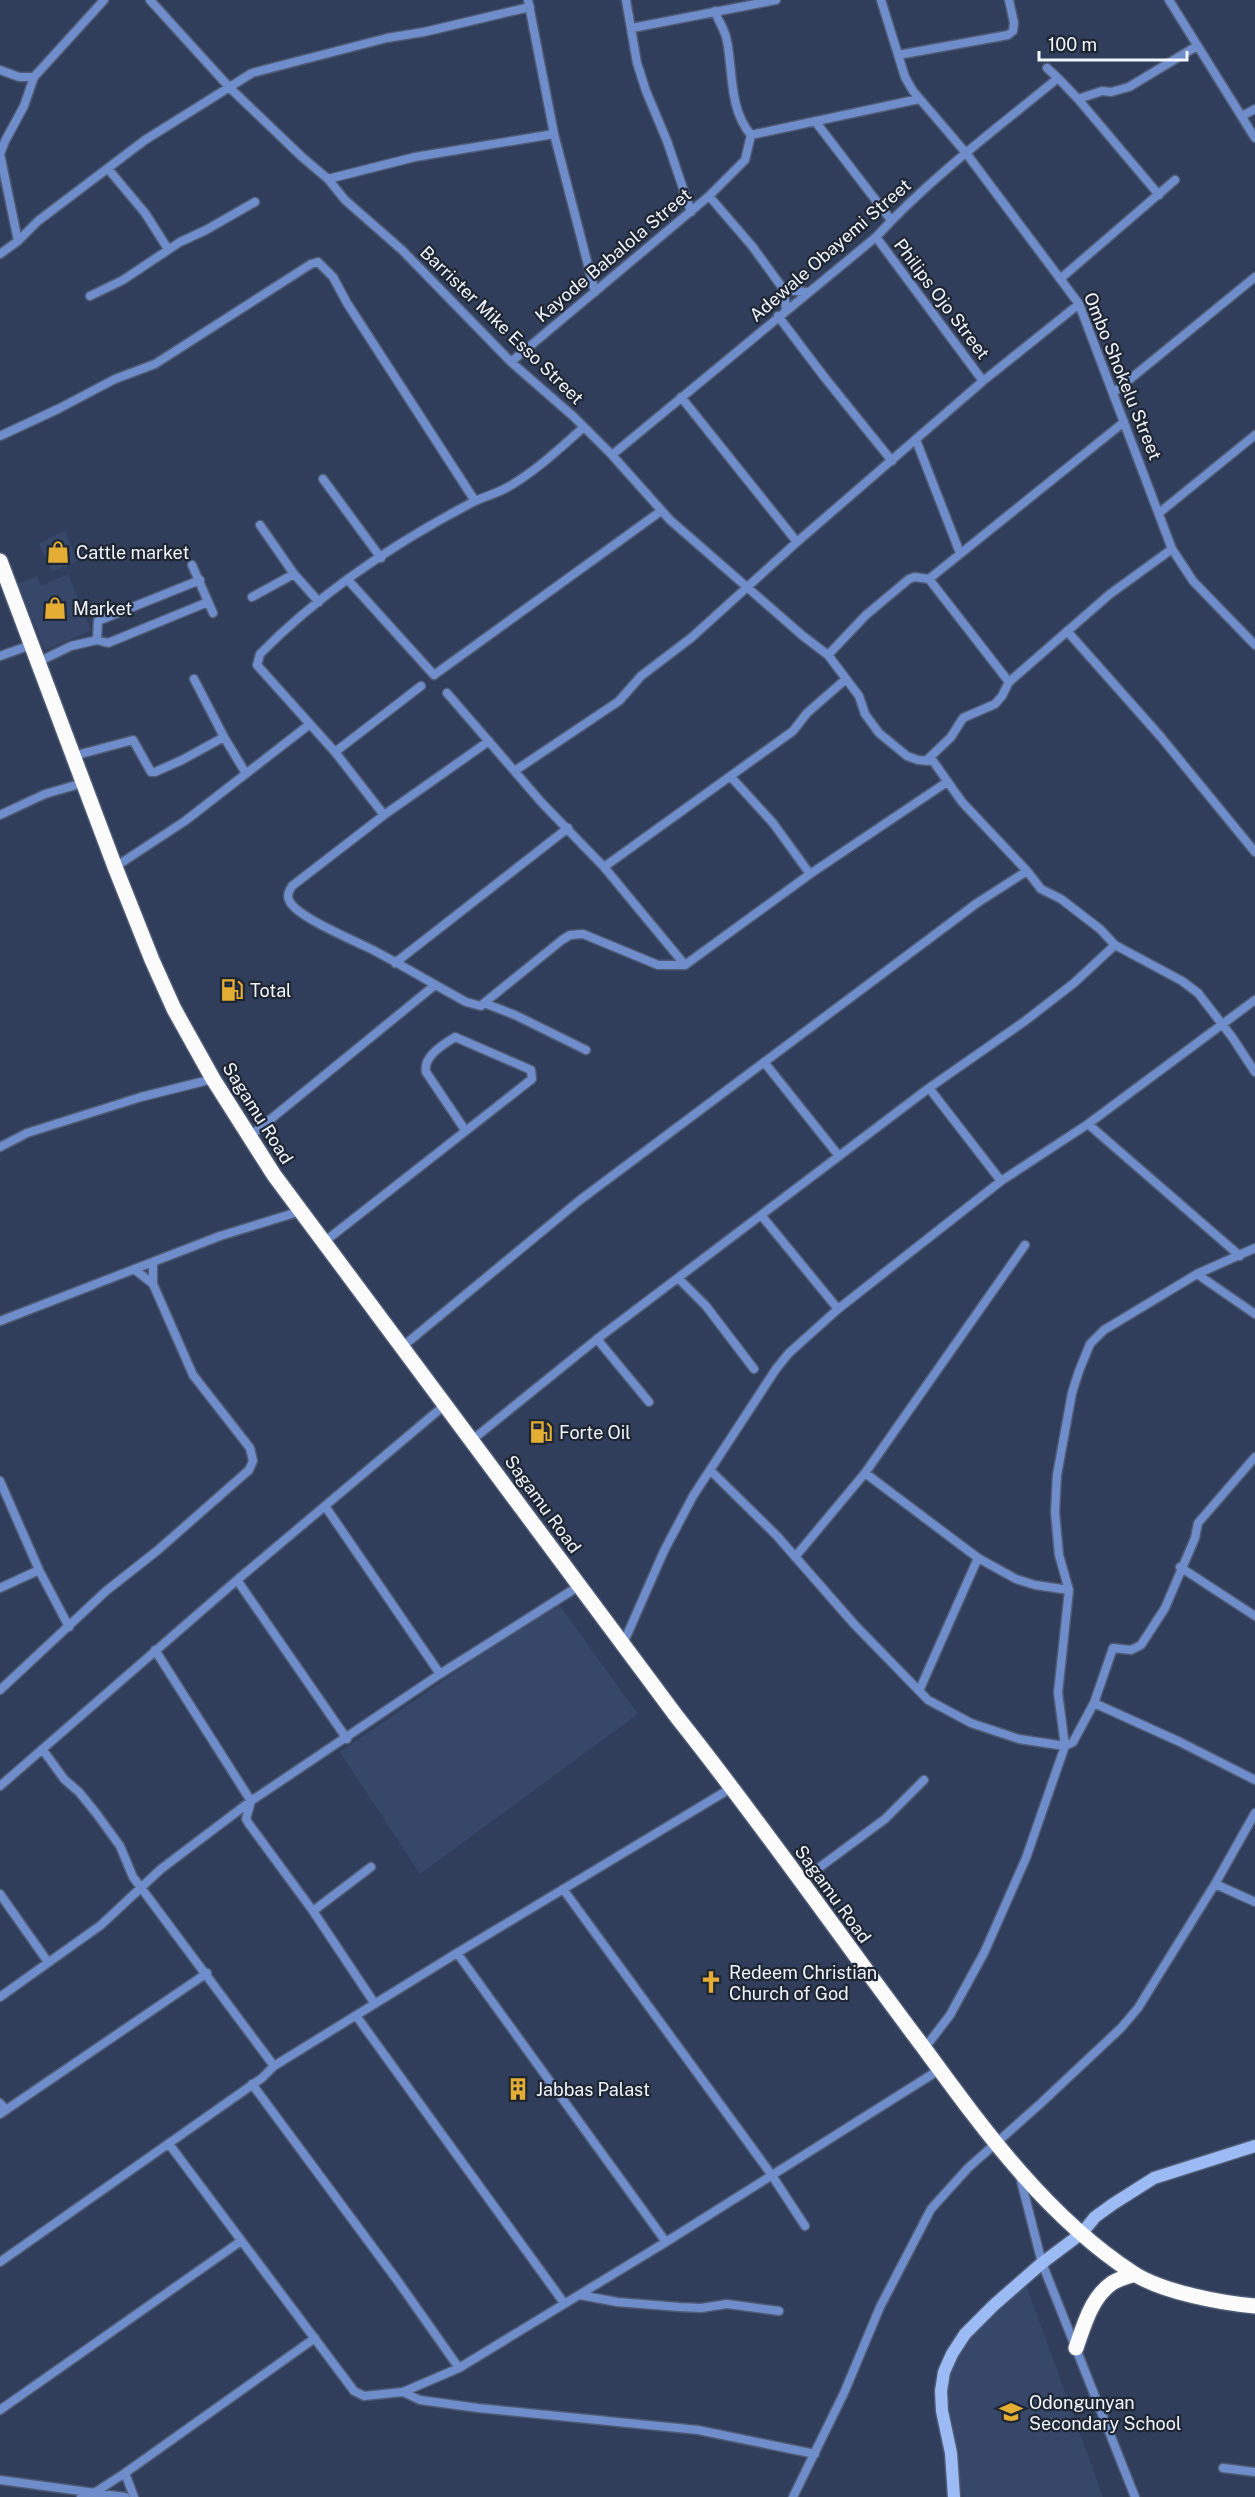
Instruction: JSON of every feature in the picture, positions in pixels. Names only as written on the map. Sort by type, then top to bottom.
[{"type":"highway","name":"Sagamu Road","points":[[0,561],[115,867],[174,1009],[213,1079],[301,1211],[622,1644],[733,1787],[939,2070],[1017,2167],[1059,2213],[1134,2274],[1169,2288],[1229,2303],[1255,2306]]},
{"type":"highway","points":[[1076,2348],[1089,2311],[1098,2298],[1112,2283],[1134,2274]]},
{"type":"street","points":[[18,241],[0,154],[24,106],[34,77],[104,0]]},
{"type":"street","name":"Barrister Mike Esso Street","points":[[150,0],[230,88],[328,178],[345,200],[402,250],[511,362],[612,455],[661,511],[714,560],[749,586],[802,636],[828,655],[859,696],[865,714],[879,733],[908,756],[926,762],[933,761],[947,782]]},
{"type":"street","points":[[626,0],[638,63],[646,91],[667,141],[690,212]]},
{"type":"street","points":[[632,28],[776,0]]},
{"type":"street","name":"Ombo Shokelu Street","points":[[881,0],[905,77],[919,99],[966,153],[1079,304],[1172,549],[1193,581],[1252,634],[1255,645]]},
{"type":"street","points":[[898,55],[1008,35],[1013,31],[1014,23],[1009,0]]},
{"type":"street","points":[[1169,0],[1255,138]]},
{"type":"street","points":[[0,254],[39,221],[109,170],[145,140],[252,73],[529,4],[554,134],[595,292]]},
{"type":"street","points":[[715,11],[725,32],[732,84],[740,117],[751,135],[919,99]]},
{"type":"street","points":[[1078,99],[1102,90],[1111,92],[1129,87],[1197,46]]},
{"type":"street","points":[[1047,68],[1078,99],[1159,195]]},
{"type":"street","points":[[0,70],[19,77],[34,77]]},
{"type":"street","name":"Adewale Obayemi Street","points":[[612,455],[876,237],[891,220],[966,153],[1058,78]]},
{"type":"street","points":[[1242,116],[1255,109]]},
{"type":"street","points":[[815,121],[891,220]]},
{"type":"street","points":[[328,178],[416,157],[554,134]]},
{"type":"street","name":"Kayode Babalola Street","points":[[511,362],[709,196],[745,160],[751,135]]},
{"type":"street","points":[[109,170],[144,213],[168,249]]},
{"type":"street","points":[[1060,279],[1175,180]]},
{"type":"street","name":"Kayode Babalola Street","points":[[709,196],[752,246],[784,290]]},
{"type":"street","points":[[90,296],[123,280],[168,249],[255,202]]},
{"type":"street","name":"Philips Ojo Street","points":[[876,237],[983,381]]},
{"type":"street","points":[[0,436],[115,379],[155,364],[311,264],[318,262],[333,277],[475,501]]},
{"type":"street","points":[[1113,393],[1255,277]]},
{"type":"street","points":[[786,309],[784,290],[807,292]]},
{"type":"street","points":[[516,770],[619,701],[641,676],[691,638],[797,542],[983,381],[1079,304]]},
{"type":"street","points":[[778,316],[892,461]]},
{"type":"street","points":[[681,397],[797,542]]},
{"type":"street","points":[[929,579],[1124,422]]},
{"type":"street","points":[[384,815],[335,752],[257,665],[258,658],[319,602],[348,580],[475,501],[508,487],[538,466],[584,428]]},
{"type":"street","points":[[916,440],[960,553]]},
{"type":"street","points":[[1159,513],[1253,440]]},
{"type":"street","points":[[322,478],[381,558]]},
{"type":"street","points":[[348,580],[434,675],[661,511]]},
{"type":"street","points":[[260,525],[294,574],[319,602]]},
{"type":"street","points":[[926,762],[951,737],[963,718],[995,704],[1009,682],[1067,631],[1110,594],[1172,549]]},
{"type":"street","points":[[192,565],[213,613]]},
{"type":"street","points":[[252,597],[294,574]]},
{"type":"street","points":[[828,655],[866,615],[909,579],[915,577],[929,579],[1009,682]]},
{"type":"street","points":[[97,640],[98,621],[200,580]]},
{"type":"street","points":[[38,662],[71,646],[97,640],[108,643],[208,602]]},
{"type":"street","points":[[1067,631],[1160,736],[1255,852]]},
{"type":"street","points":[[0,656],[31,645]]},
{"type":"street","points":[[194,679],[224,737],[246,772]]},
{"type":"street","points":[[604,867],[793,731],[807,713],[846,679]]},
{"type":"street","points":[[335,752],[421,686]]},
{"type":"street","points":[[447,693],[516,770],[542,803],[604,867],[685,965]]},
{"type":"street","points":[[115,867],[185,820],[310,724]]},
{"type":"street","points":[[73,756],[133,740],[151,772],[155,772],[224,737]]},
{"type":"street","points":[[489,741],[384,815],[292,885],[288,892],[290,903],[322,924],[435,985],[480,1006],[562,940],[576,933],[658,965],[685,965],[810,874],[947,782],[962,802],[1041,889],[1061,899],[1100,929],[1115,945],[1182,981],[1198,993],[1255,1072]]},
{"type":"street","points":[[731,777],[773,823],[810,874]]},
{"type":"street","points":[[0,815],[45,794],[83,783]]},
{"type":"street","points":[[395,963],[568,828]]},
{"type":"street","points":[[402,1347],[580,1200],[977,903],[1027,871]]},
{"type":"street","points":[[472,1440],[597,1339],[929,1088],[1025,1021],[1074,983],[1115,945]]},
{"type":"street","points":[[250,1136],[435,985]]},
{"type":"street","points":[[622,1644],[664,1551],[693,1496],[776,1368],[789,1353],[838,1309],[1001,1181],[1088,1124],[1255,1000]]},
{"type":"street","points":[[484,1003],[515,1015],[586,1050]]},
{"type":"street","points":[[324,1242],[532,1079],[531,1070],[455,1037],[428,1058],[425,1065],[426,1072],[465,1130]]},
{"type":"street","points":[[765,1062],[839,1156]]},
{"type":"street","points":[[0,1147],[27,1133],[141,1097],[213,1079]]},
{"type":"street","points":[[929,1088],[1001,1181]]},
{"type":"street","points":[[1088,1124],[1240,1256]]},
{"type":"street","points":[[0,1321],[220,1236],[301,1211]]},
{"type":"street","points":[[761,1215],[838,1309]]},
{"type":"street","points":[[795,1557],[865,1473],[1025,1245]]},
{"type":"street","points":[[924,2049],[950,2016],[984,1953],[1026,1857],[1065,1746],[1058,1693],[1069,1590],[1059,1555],[1055,1512],[1058,1475],[1072,1393],[1090,1344],[1104,1330],[1197,1274],[1255,1248]]},
{"type":"street","points":[[0,1690],[106,1591],[158,1550],[249,1470],[253,1461],[250,1448],[239,1432],[193,1375],[153,1284],[153,1262]]},
{"type":"street","points":[[134,1269],[153,1284]]},
{"type":"street","points":[[1197,1274],[1255,1314]]},
{"type":"street","points":[[678,1278],[706,1306],[754,1369]]},
{"type":"street","points":[[597,1339],[649,1402]]},
{"type":"street","points":[[0,1786],[155,1650],[446,1404]]},
{"type":"street","points":[[710,1470],[777,1536],[854,1624],[928,1700],[971,1723],[1018,1739],[1065,1746],[1073,1743],[1094,1703],[1113,1648],[1131,1650],[1141,1645],[1165,1608],[1180,1567],[1195,1538],[1198,1523],[1255,1457]]},
{"type":"street","points":[[865,1473],[978,1558],[1016,1579],[1035,1585],[1069,1590]]},
{"type":"street","points":[[0,1481],[39,1570],[69,1627]]},
{"type":"street","points":[[325,1506],[440,1674]]},
{"type":"street","points":[[919,1691],[978,1558]]},
{"type":"street","points":[[1180,1567],[1255,1616]]},
{"type":"street","points":[[0,1588],[39,1570]]},
{"type":"street","points":[[237,1580],[347,1738]]},
{"type":"street","points":[[0,1997],[101,1926],[186,1848],[251,1801],[440,1674],[579,1586]]},
{"type":"street","points":[[155,1650],[251,1801],[246,1818],[313,1911],[375,2004]]},
{"type":"street","points":[[1094,1703],[1180,1742],[1255,1780]]},
{"type":"street","points":[[43,1750],[64,1779],[79,1792],[96,1813],[120,1846],[134,1877],[274,2066]]},
{"type":"street","points":[[801,1881],[885,1819],[924,1780]]},
{"type":"street","points":[[0,2262],[169,2144],[274,2066],[357,2017],[563,1888],[733,1787]]},
{"type":"street","points":[[793,2497],[815,2454],[880,2307],[931,2209],[968,2168],[997,2144],[1121,2028],[1138,2008],[1215,1884],[1255,1813]]},
{"type":"street","points":[[313,1911],[371,1867]]},
{"type":"street","points":[[1215,1884],[1255,1902]]},
{"type":"street","points":[[563,1888],[771,2174],[805,2226]]},
{"type":"street","points":[[0,1894],[48,1962]]},
{"type":"street","points":[[457,1953],[666,2242]]},
{"type":"street","points":[[0,2103],[3,2113],[207,1973]]},
{"type":"street","points":[[357,2017],[564,2303]]},
{"type":"street","points":[[169,2144],[359,2394],[403,2392],[459,2368],[666,2242],[939,2070]]},
{"type":"street","points":[[252,2084],[459,2368]]},
{"type":"street","points":[[954,2497],[951,2453],[941,2391],[944,2372],[965,2334],[1042,2263],[1082,2233],[1095,2217],[1154,2178],[1255,2146]]},
{"type":"street","points":[[1017,2167],[1042,2263],[1135,2497]]},
{"type":"street","points":[[0,2410],[241,2241]]},
{"type":"street","points":[[580,2295],[617,2302],[679,2307],[702,2308],[727,2304],[779,2311]]},
{"type":"street","points":[[81,2497],[94,2493],[125,2473],[315,2338]]},
{"type":"street","points":[[403,2392],[420,2400],[477,2408],[698,2430],[815,2454]]},
{"type":"street","points":[[1223,2468],[1255,2472]]},
{"type":"street","points":[[125,2473],[134,2497]]},
{"type":"street","points":[[0,2480],[125,2497]]},
{"type":"shaded area","name":"Cattle market","points":[[65,530],[77,561],[52,572],[39,544]]},
{"type":"shaded area","name":"Market","points":[[68,574],[91,630],[45,650],[18,584],[37,576],[41,586]]},
{"type":"shaded area","points":[[557,1602],[638,1714],[420,1874],[340,1752]]},
{"type":"shaded area","name":"Odongunyan Secondary School","points":[[1024,2279],[1103,2497],[964,2497],[962,2493],[946,2384],[965,2334]]},
{"type":"place","name":"Cattle market","points":[[58,552]]},
{"type":"place","name":"Market","points":[[55,608]]},
{"type":"place","name":"Total","points":[[232,990]]},
{"type":"place","name":"Forte Oil","points":[[541,1432]]},
{"type":"place","name":"Redeem Christian Church of God","points":[[711,1982]]},
{"type":"place","name":"Jabbas Palast","points":[[518,2089]]},
{"type":"place","name":"Odongunyan Secondary School","points":[[1011,2412]]}]
